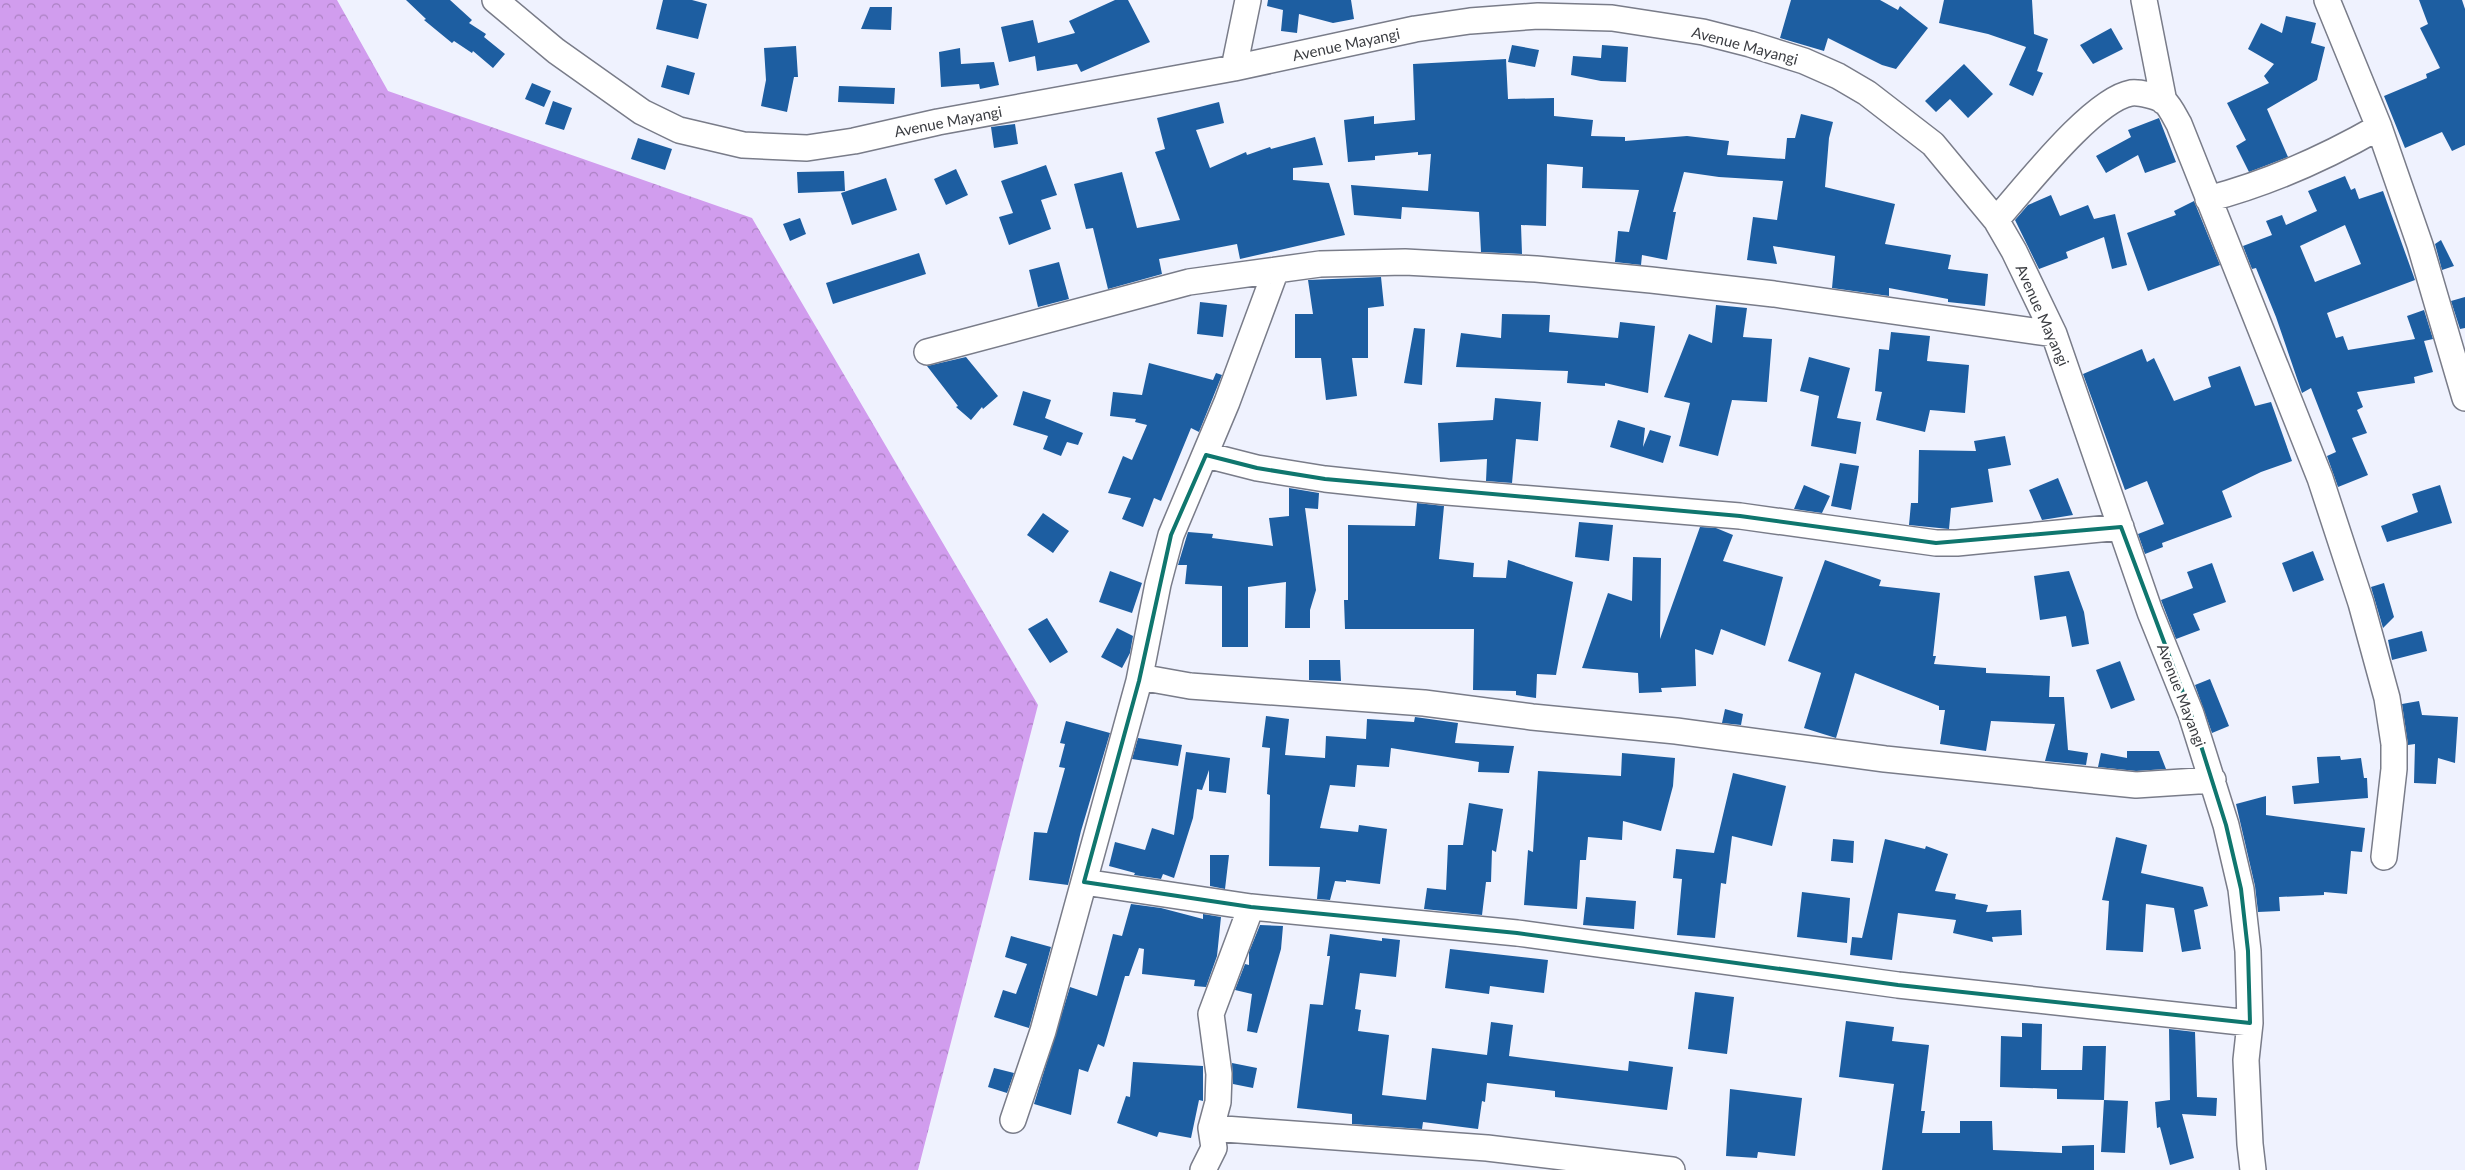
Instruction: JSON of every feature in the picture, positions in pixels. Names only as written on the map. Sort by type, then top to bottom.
[{"type":"street","name":"Avenue Mayangi","points":[[494,0],[556,51],[642,112],[679,130],[743,145],[807,148],[854,141],[938,122],[1234,68],[1415,29],[1470,21],[1538,16],[1612,18],[1703,32],[1750,44],[1804,62],[1838,76],[1867,93],[1933,144],[1996,220],[2038,297],[2054,334],[2150,612],[2191,714],[2213,780],[2241,888],[2248,950],[2250,1022],[2246,1060],[2253,1170]]},
{"type":"street","points":[[1234,68],[1248,0]]},
{"type":"street","points":[[2144,0],[2164,102],[2179,124],[2320,478],[2361,603],[2387,698],[2392,727],[2394,769],[2384,857]]},
{"type":"street","points":[[2327,0],[2379,127],[2420,245],[2465,398]]},
{"type":"street","points":[[1996,220],[2080,126],[2108,102],[2132,93],[2149,96],[2164,102]]},
{"type":"street","points":[[2208,199],[2252,186],[2307,165],[2379,127]]},
{"type":"street","points":[[927,352],[1189,282],[1320,264],[1405,262],[1536,269],[1774,294],[2054,334]]},
{"type":"street","points":[[1013,1120],[1043,1031],[1139,680],[1158,584],[1171,535],[1206,455],[1250,343],[1276,270]]},
{"type":"street","points":[[1206,455],[1257,468],[1325,479],[1447,492],[1740,516],[1936,543],[1957,543],[2121,527]]},
{"type":"street","points":[[1139,680],[1151,679],[1190,686],[1424,703],[1532,717],[1676,731],[1885,759],[2136,785],[2213,780]]},
{"type":"street","points":[[1084,882],[1251,907],[1517,933],[1898,985],[2250,1022]]},
{"type":"street","points":[[1204,1170],[1214,1148],[1210,1128],[1218,1102],[1219,1074],[1211,1014],[1251,907]]},
{"type":"street","points":[[1210,1128],[1487,1148],[1672,1170]]},
{"type":"highlighted area","points":[[1206,455],[1257,468],[1325,479],[1740,516],[1936,543],[2121,527],[2191,714],[2226,825],[2241,889],[2248,951],[2250,1023],[1898,985],[1517,933],[1251,907],[1084,882],[1139,681],[1171,535]]},
{"type":"green space","points":[[0,0],[337,0],[388,91],[752,218],[1038,705],[918,1170],[0,1170]]},
{"type":"building","points":[[406,0],[450,0],[472,20],[469,23],[486,34],[484,37],[505,54],[493,68],[473,51],[472,53],[454,41],[452,43],[424,20],[426,19]]},
{"type":"building","points":[[663,0],[692,0],[707,4],[698,39],[656,29]]},
{"type":"building","points":[[1115,0],[1128,0],[1150,42],[1081,72],[1077,64],[1037,71],[1035,56],[1009,62],[1001,27],[1033,20],[1038,43],[1075,33],[1069,21]]},
{"type":"building","points":[[1268,0],[1351,0],[1354,19],[1333,23],[1299,14],[1297,33],[1281,31],[1283,10],[1267,6]]},
{"type":"building","points":[[1791,0],[1880,0],[1898,10],[1900,6],[1928,28],[1896,69],[1882,65],[1828,38],[1824,51],[1780,38]]},
{"type":"building","points":[[1944,0],[2032,0],[2034,34],[2048,39],[2037,71],[2043,73],[2033,96],[2009,85],[2026,47],[1988,34],[1939,23]]},
{"type":"building","points":[[2419,0],[2462,0],[2465,9],[2465,145],[2452,151],[2442,132],[2405,148],[2384,96],[2427,78],[2426,74],[2440,68],[2420,28],[2428,24]]},
{"type":"building","points":[[870,7],[892,7],[891,30],[861,29]]},
{"type":"building","points":[[2286,16],[2316,23],[2311,43],[2325,47],[2317,80],[2267,109],[2288,157],[2249,172],[2236,146],[2246,140],[2227,103],[2269,83],[2264,76],[2274,64],[2248,49],[2261,23],[2282,33]]},
{"type":"building","points":[[2111,28],[2123,49],[2093,64],[2080,45]]},
{"type":"building","points":[[1512,45],[1539,50],[1535,67],[1508,62]]},
{"type":"building","points":[[1602,45],[1628,47],[1626,82],[1601,81],[1571,75],[1573,56],[1601,58]]},
{"type":"building","points":[[796,46],[798,77],[794,77],[787,112],[761,106],[766,80],[764,48]]},
{"type":"building","points":[[960,48],[961,64],[994,62],[999,85],[980,89],[979,84],[941,87],[939,52]]},
{"type":"building","points":[[1506,59],[1508,99],[1554,98],[1554,116],[1593,120],[1591,136],[1625,137],[1625,141],[1687,136],[1729,141],[1727,155],[1785,159],[1787,138],[1795,138],[1801,114],[1833,122],[1829,138],[1825,187],[1895,204],[1885,244],[1951,255],[1948,269],[1988,274],[1985,306],[1948,302],[1948,299],[1889,288],[1889,296],[1832,288],[1835,256],[1773,246],[1777,264],[1747,260],[1753,217],[1777,220],[1783,181],[1719,177],[1684,172],[1673,212],[1676,212],[1667,260],[1642,255],[1641,265],[1615,262],[1618,231],[1629,232],[1639,190],[1582,188],[1583,167],[1547,164],[1546,226],[1521,225],[1522,254],[1481,252],[1479,212],[1402,207],[1401,219],[1354,215],[1351,185],[1428,191],[1431,154],[1418,155],[1418,152],[1375,156],[1375,160],[1348,162],[1344,120],[1374,116],[1374,124],[1415,120],[1413,64]]},
{"type":"building","points":[[1964,64],[1993,94],[1968,118],[1950,99],[1936,112],[1925,101]]},
{"type":"building","points":[[667,65],[695,73],[689,95],[661,87]]},
{"type":"building","points":[[532,83],[551,91],[544,107],[525,99]]},
{"type":"building","points":[[839,86],[895,88],[894,104],[838,102]]},
{"type":"building","points":[[553,101],[572,108],[564,130],[545,124]]},
{"type":"building","points":[[1219,102],[1224,123],[1196,130],[1210,168],[1246,152],[1247,155],[1270,147],[1271,149],[1315,137],[1323,165],[1293,168],[1293,180],[1329,183],[1345,235],[1240,259],[1237,244],[1159,259],[1162,274],[1108,289],[1093,228],[1086,229],[1074,184],[1122,172],[1137,228],[1180,220],[1155,152],[1165,149],[1157,118]]},
{"type":"building","points":[[2159,118],[2176,162],[2145,173],[2138,155],[2106,173],[2096,156],[2131,137],[2128,130]]},
{"type":"building","points":[[1015,124],[1018,144],[994,148],[991,127]]},
{"type":"building","points":[[638,138],[672,149],[665,170],[631,159]]},
{"type":"building","points":[[1046,165],[1057,195],[1041,200],[1051,229],[1009,245],[999,217],[1013,213],[1001,181]]},
{"type":"building","points":[[956,169],[968,195],[946,205],[934,179]]},
{"type":"building","points":[[844,171],[845,191],[798,193],[797,172]]},
{"type":"building","points":[[2345,176],[2351,190],[2355,188],[2359,199],[2383,191],[2415,280],[2327,313],[2336,338],[2343,336],[2348,350],[2415,339],[2407,316],[2424,310],[2433,339],[2424,341],[2433,372],[2414,377],[2415,383],[2357,392],[2363,407],[2357,410],[2367,433],[2352,438],[2368,475],[2338,487],[2327,456],[2336,452],[2311,388],[2302,393],[2276,317],[2256,268],[2252,269],[2243,246],[2272,235],[2266,221],[2282,215],[2286,225],[2317,211],[2308,191]],"holes":[[[2345,225],[2361,264],[2315,282],[2300,246]]]},
{"type":"building","points":[[886,178],[897,210],[852,225],[841,193]]},
{"type":"building","points":[[2051,195],[2060,216],[2088,205],[2094,219],[2115,214],[2127,265],[2112,269],[2104,237],[2066,252],[2068,258],[2039,269],[2015,220],[2028,205]]},
{"type":"building","points":[[2194,201],[2220,265],[2148,291],[2127,233],[2176,215],[2174,211]]},
{"type":"building","points":[[800,218],[806,234],[790,241],[783,224]]},
{"type":"building","points":[[2441,240],[2454,266],[2442,270],[2435,244]]},
{"type":"building","points":[[919,253],[926,274],[833,304],[826,283]]},
{"type":"building","points":[[1059,262],[1069,299],[1038,307],[1029,270]]},
{"type":"building","points":[[1381,277],[1384,306],[1368,308],[1368,358],[1352,358],[1357,396],[1326,400],[1321,358],[1295,358],[1295,314],[1313,314],[1308,280]]},
{"type":"building","points":[[2465,297],[2465,328],[2460,329],[2451,301]]},
{"type":"building","points":[[1200,302],[1227,305],[1223,337],[1197,334]]},
{"type":"building","points":[[1716,305],[1747,308],[1743,337],[1772,339],[1767,402],[1732,400],[1718,456],[1679,446],[1690,403],[1664,397],[1689,334],[1712,343]]},
{"type":"building","points":[[1502,314],[1550,315],[1549,332],[1618,338],[1620,322],[1655,326],[1648,393],[1605,383],[1605,386],[1567,383],[1568,371],[1456,367],[1461,333],[1501,338]]},
{"type":"building","points":[[1414,328],[1425,329],[1422,385],[1404,383]]},
{"type":"building","points":[[1891,332],[1930,336],[1927,361],[1969,365],[1965,413],[1930,410],[1925,432],[1876,420],[1882,392],[1875,391],[1879,349],[1889,350]]},
{"type":"building","points":[[2142,349],[2147,362],[2154,358],[2174,401],[2211,387],[2208,377],[2240,366],[2255,406],[2271,402],[2292,461],[2261,472],[2222,491],[2232,517],[2162,543],[2163,547],[2145,554],[2138,534],[2164,524],[2147,481],[2125,490],[2083,374]]},
{"type":"building","points":[[966,357],[998,396],[983,409],[982,407],[971,420],[956,407],[958,406],[927,366]]},
{"type":"building","points":[[1809,357],[1850,368],[1837,418],[1861,422],[1856,454],[1811,446],[1819,396],[1800,391]]},
{"type":"building","points":[[1149,363],[1213,380],[1216,373],[1222,375],[1199,432],[1191,428],[1161,501],[1154,498],[1143,527],[1122,519],[1131,498],[1108,493],[1123,456],[1132,460],[1147,425],[1135,422],[1136,419],[1110,416],[1113,392],[1142,395]]},
{"type":"building","points":[[1023,391],[1051,400],[1045,418],[1083,433],[1078,445],[1067,442],[1061,456],[1043,449],[1048,436],[1013,425]]},
{"type":"building","points":[[1495,398],[1541,402],[1538,441],[1516,439],[1512,483],[1486,481],[1487,459],[1440,462],[1438,423],[1493,420]]},
{"type":"building","points":[[1618,420],[1645,428],[1643,447],[1650,430],[1671,436],[1663,463],[1610,447]]},
{"type":"building","points":[[2005,436],[2011,465],[1988,469],[1993,502],[1951,508],[1949,529],[1909,525],[1911,503],[1918,503],[1919,450],[1976,451],[1974,441]]},
{"type":"building","points":[[1840,463],[1859,466],[1851,510],[1831,506]]},
{"type":"building","points":[[2058,478],[2073,515],[2042,520],[2029,490]]},
{"type":"building","points":[[1804,485],[1830,496],[1822,513],[1794,509]]},
{"type":"building","points":[[2440,485],[2452,523],[2387,542],[2381,526],[2418,512],[2412,494]]},
{"type":"building","points":[[1289,488],[1319,493],[1318,509],[1305,508],[1316,590],[1310,610],[1310,628],[1285,628],[1286,582],[1248,587],[1248,647],[1222,647],[1222,586],[1185,584],[1187,565],[1178,565],[1188,532],[1213,534],[1212,538],[1273,546],[1269,518],[1289,516]]},
{"type":"building","points":[[1417,503],[1444,506],[1439,559],[1474,563],[1473,577],[1506,578],[1508,560],[1573,582],[1556,675],[1537,674],[1536,698],[1516,695],[1516,691],[1473,690],[1474,629],[1345,629],[1344,600],[1348,600],[1348,525],[1415,526]]},
{"type":"building","points":[[1043,513],[1069,531],[1053,553],[1027,535]]},
{"type":"building","points":[[1579,522],[1613,525],[1609,561],[1575,557]]},
{"type":"building","points":[[1700,527],[1716,528],[1733,535],[1723,561],[1783,577],[1765,646],[1721,629],[1713,655],[1695,649],[1696,686],[1661,688],[1662,692],[1639,693],[1638,673],[1582,668],[1608,593],[1632,601],[1633,557],[1661,558],[1660,639]]},
{"type":"building","points":[[2313,551],[2324,580],[2293,592],[2282,563]]},
{"type":"building","points":[[1825,560],[1881,580],[1879,586],[1940,593],[1933,656],[1936,656],[1934,664],[1986,668],[1986,673],[2050,676],[2049,697],[2064,697],[2068,750],[2088,753],[2086,765],[2045,761],[2055,724],[1991,721],[1986,751],[1940,744],[1945,710],[1939,710],[1939,706],[1855,673],[1836,738],[1804,728],[1821,673],[1788,661]]},
{"type":"building","points":[[2212,563],[2226,602],[2193,614],[2200,630],[2176,639],[2161,600],[2193,588],[2187,572]]},
{"type":"building","points":[[1110,571],[1142,583],[1132,613],[1099,602]]},
{"type":"building","points":[[2069,571],[2084,612],[2089,644],[2072,647],[2066,616],[2040,620],[2034,576]]},
{"type":"building","points":[[2384,583],[2394,617],[2383,628],[2371,587]]},
{"type":"building","points":[[1047,618],[1068,652],[1050,663],[1028,629]]},
{"type":"building","points":[[1117,628],[1133,636],[1130,653],[1122,668],[1101,657]]},
{"type":"building","points":[[2422,631],[2427,651],[2392,660],[2388,640]]},
{"type":"building","points":[[1309,660],[1340,660],[1341,681],[1309,680]]},
{"type":"building","points":[[2120,661],[2135,700],[2111,709],[2096,670]]},
{"type":"building","points":[[2210,679],[2229,726],[2212,733],[2195,685]]},
{"type":"building","points":[[2419,701],[2422,715],[2458,717],[2455,763],[2438,758],[2436,784],[2414,783],[2415,744],[2408,745],[2402,704]]},
{"type":"building","points":[[1725,709],[1743,714],[1741,725],[1722,723]]},
{"type":"building","points":[[1266,716],[1289,719],[1285,755],[1325,758],[1326,736],[1366,739],[1367,719],[1414,722],[1415,717],[1458,723],[1455,743],[1514,746],[1509,773],[1478,772],[1479,762],[1391,748],[1389,767],[1357,765],[1355,787],[1330,785],[1320,828],[1358,832],[1359,825],[1387,829],[1380,884],[1346,880],[1346,882],[1335,881],[1330,900],[1317,899],[1320,867],[1269,866],[1270,795],[1267,794],[1270,748],[1262,747]]},
{"type":"building","points":[[1066,721],[1110,733],[1081,831],[1068,885],[1029,880],[1034,832],[1047,833],[1065,768],[1059,767],[1065,744],[1060,743]]},
{"type":"building","points":[[1138,738],[1182,745],[1178,766],[1132,759]]},
{"type":"building","points":[[2127,751],[2159,751],[2166,769],[2136,771],[2098,767],[2101,753],[2127,758]]},
{"type":"building","points":[[1186,752],[1230,758],[1226,793],[1209,791],[1209,770],[1202,790],[1197,789],[1193,818],[1174,878],[1163,874],[1161,879],[1134,875],[1135,873],[1109,866],[1115,842],[1145,850],[1152,828],[1174,835]]},
{"type":"building","points":[[1622,753],[1675,758],[1673,786],[1661,831],[1623,821],[1622,840],[1588,837],[1586,860],[1580,860],[1577,909],[1524,905],[1528,850],[1533,852],[1538,771],[1621,776]]},
{"type":"building","points":[[2340,756],[2341,760],[2361,758],[2364,778],[2367,778],[2368,798],[2294,804],[2292,786],[2319,783],[2317,757]]},
{"type":"building","points":[[1733,773],[1786,786],[1772,846],[1732,836],[1726,884],[1721,883],[1715,938],[1677,935],[1682,879],[1673,878],[1676,849],[1714,853]]},
{"type":"building","points":[[2266,796],[2266,815],[2365,828],[2362,852],[2351,851],[2347,894],[2324,892],[2324,895],[2279,897],[2280,911],[2258,912],[2255,886],[2236,804]]},
{"type":"building","points":[[1469,803],[1503,809],[1496,852],[1492,850],[1491,882],[1486,882],[1482,915],[1424,909],[1427,888],[1446,890],[1448,845],[1463,845]]},
{"type":"building","points":[[2116,837],[2147,845],[2141,873],[2203,887],[2208,906],[2194,910],[2201,949],[2182,952],[2174,908],[2146,904],[2143,952],[2106,950],[2109,901],[2102,900]]},
{"type":"building","points":[[1833,839],[1854,841],[1853,863],[1831,861]]},
{"type":"building","points":[[1885,839],[1925,849],[1926,846],[1948,854],[1935,891],[1956,894],[1955,899],[1988,905],[1986,912],[2021,910],[2022,935],[1992,937],[1993,942],[1953,933],[1956,920],[1898,913],[1892,960],[1850,955],[1852,937],[1862,938]]},
{"type":"building","points":[[1210,855],[1229,855],[1225,889],[1210,886]]},
{"type":"building","points":[[1802,892],[1850,898],[1847,943],[1797,937]]},
{"type":"building","points":[[1586,897],[1636,901],[1634,929],[1583,925]]},
{"type":"building","points":[[1131,904],[1161,908],[1203,919],[1203,914],[1221,917],[1217,956],[1206,987],[1194,986],[1195,980],[1142,974],[1144,949],[1139,948],[1129,976],[1125,976],[1104,1047],[1098,1044],[1088,1072],[1079,1069],[1071,1115],[1034,1104],[1070,987],[1097,996],[1113,934],[1122,936]]},
{"type":"building","points":[[1260,925],[1283,926],[1281,949],[1257,1033],[1247,1031],[1252,994],[1235,990],[1245,964],[1249,965],[1249,952]]},
{"type":"building","points":[[1330,934],[1382,941],[1382,938],[1400,940],[1396,977],[1360,973],[1355,1009],[1361,1010],[1358,1031],[1389,1035],[1382,1095],[1426,1100],[1432,1048],[1487,1055],[1491,1022],[1513,1025],[1509,1056],[1628,1071],[1629,1061],[1673,1067],[1667,1110],[1555,1097],[1555,1091],[1487,1083],[1485,1102],[1482,1101],[1478,1129],[1423,1122],[1422,1129],[1352,1124],[1352,1114],[1297,1108],[1310,1004],[1323,1005],[1330,956],[1327,956]]},
{"type":"building","points":[[1011,936],[1051,947],[1029,1028],[994,1017],[1003,990],[1016,994],[1027,964],[1005,957]]},
{"type":"building","points":[[1450,949],[1548,960],[1544,993],[1490,986],[1489,994],[1445,988]]},
{"type":"building","points":[[1695,992],[1734,997],[1727,1054],[1688,1049]]},
{"type":"building","points":[[1846,1021],[1894,1027],[1892,1041],[1929,1045],[1921,1111],[1925,1111],[1922,1133],[1960,1133],[1960,1121],[1992,1121],[1993,1150],[2062,1153],[2062,1146],[2094,1145],[2094,1170],[1882,1170],[1894,1084],[1839,1077]]},
{"type":"building","points":[[2022,1023],[2042,1024],[2041,1070],[2082,1070],[2083,1046],[2106,1046],[2104,1100],[2057,1099],[2057,1089],[2000,1087],[2001,1036],[2022,1037]]},
{"type":"building","points":[[2169,1029],[2195,1032],[2197,1097],[2217,1098],[2216,1116],[2182,1114],[2194,1158],[2170,1165],[2160,1127],[2157,1128],[2155,1102],[2170,1100]]},
{"type":"building","points":[[1133,1062],[1203,1066],[1203,1101],[1199,1100],[1191,1138],[1159,1132],[1157,1137],[1117,1123],[1126,1096],[1130,1097]]},
{"type":"building","points":[[1232,1063],[1257,1068],[1253,1088],[1233,1084]]},
{"type":"building","points":[[994,1068],[1014,1073],[1007,1093],[988,1087]]},
{"type":"building","points":[[1730,1089],[1802,1098],[1795,1156],[1758,1152],[1757,1158],[1726,1156]]},
{"type":"building","points":[[2104,1100],[2128,1101],[2125,1153],[2101,1152]]}]
